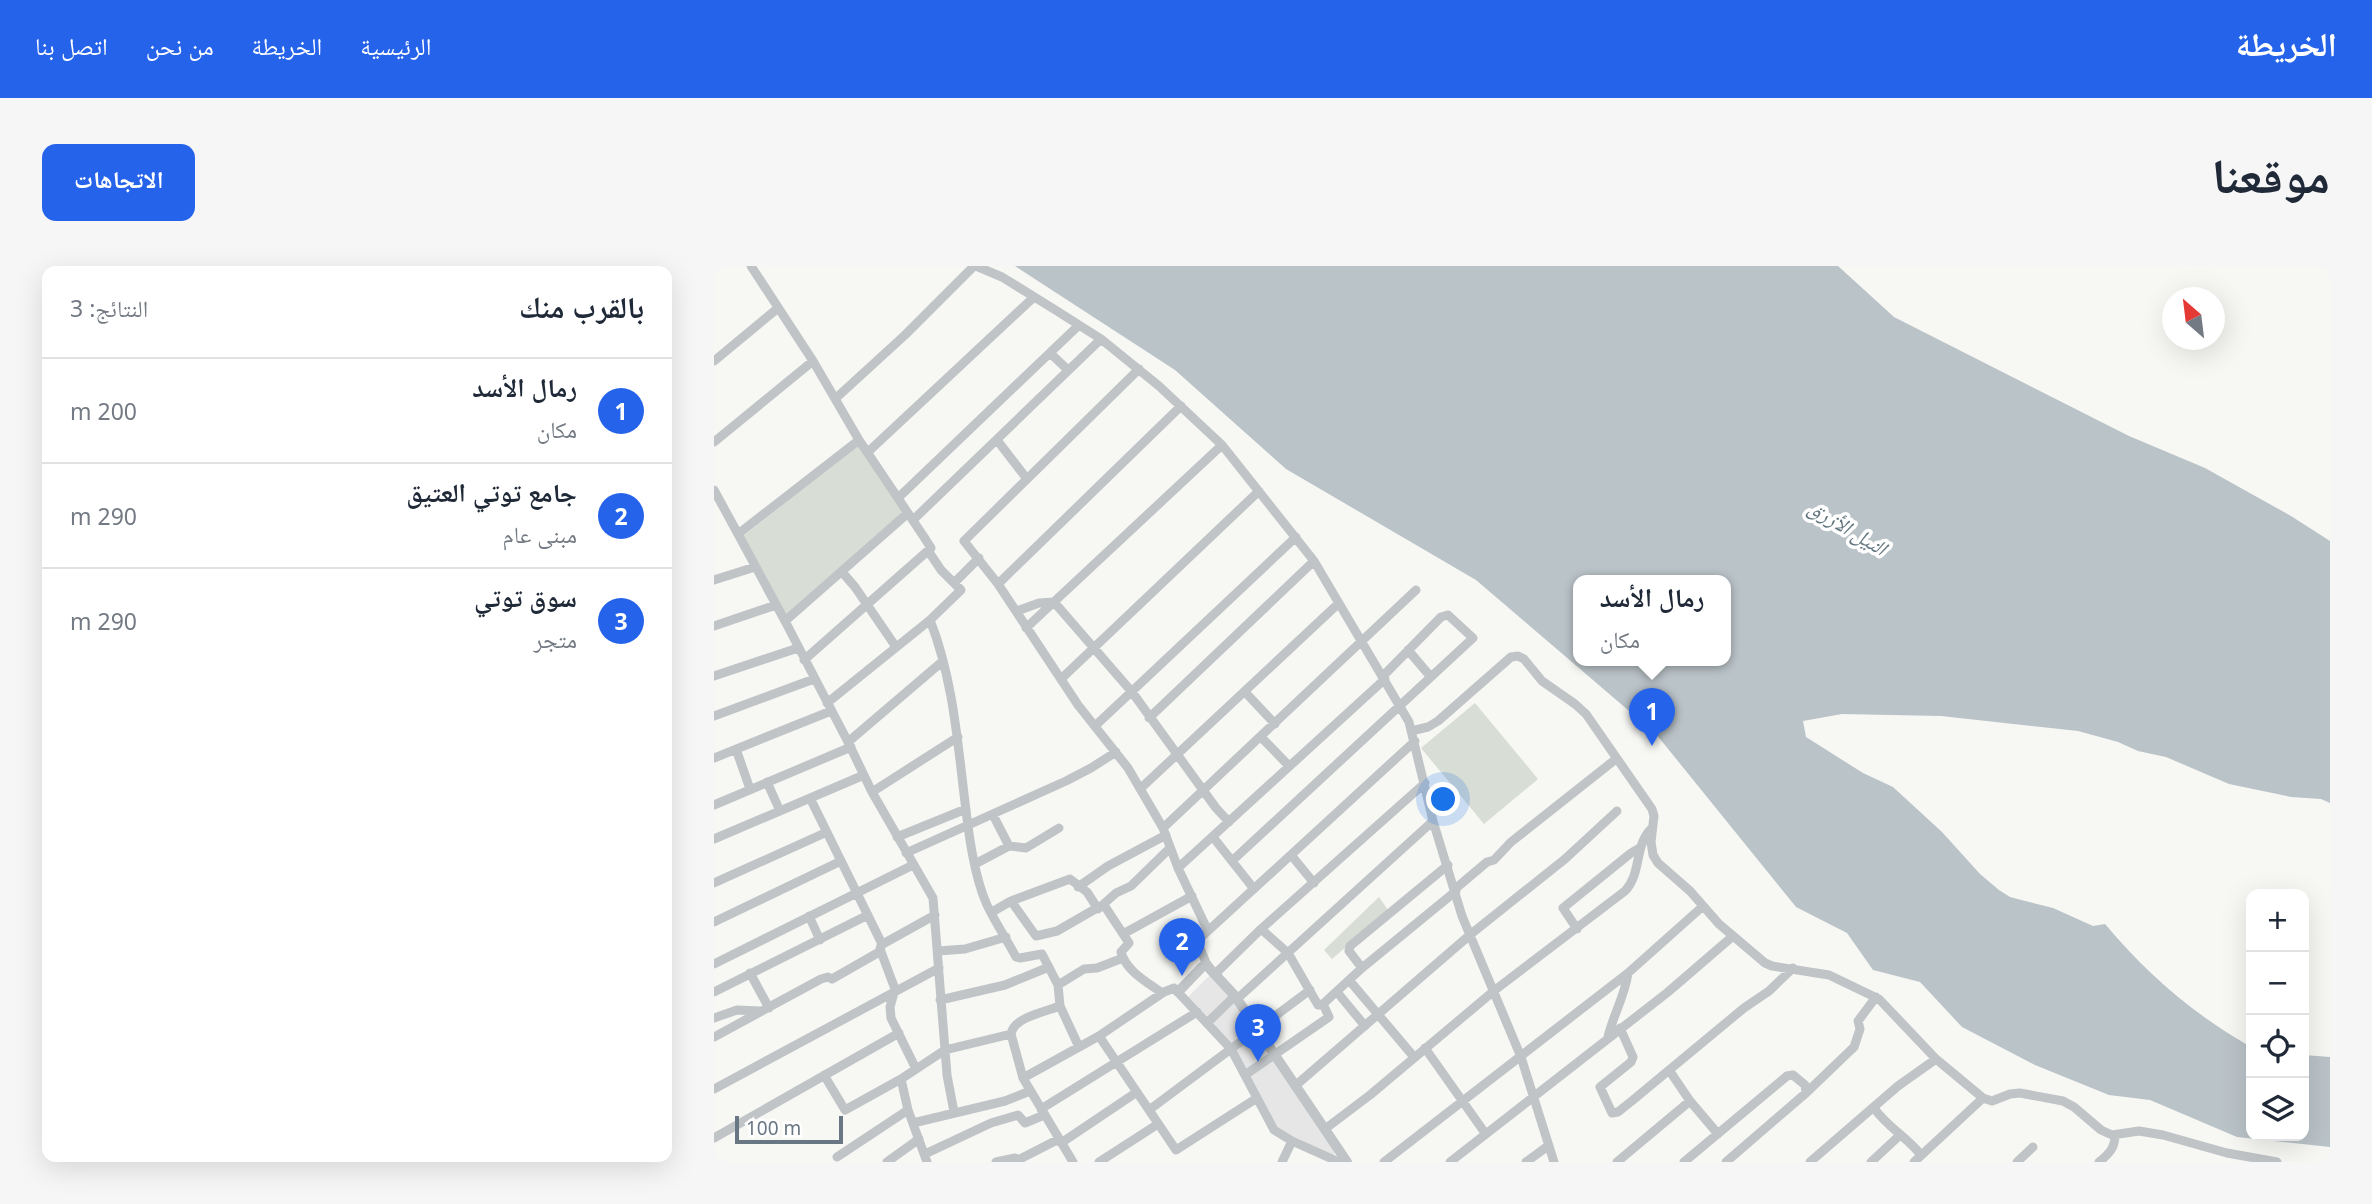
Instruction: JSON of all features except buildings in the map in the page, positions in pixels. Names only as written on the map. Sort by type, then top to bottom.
[{"type":"street","points":[[714,758],[829,707],[960,592],[929,552],[931,548],[859,440],[813,361],[751,266]]},
{"type":"street","points":[[835,399],[905,335],[974,266],[1002,277],[1101,340],[1139,369],[1222,445],[1314,561],[1384,678],[1412,731],[1433,821],[1462,916],[1521,1057],[1554,1162]]},
{"type":"street","points":[[869,452],[1034,298]]},
{"type":"street","points":[[715,358],[778,308]]},
{"type":"street","points":[[898,498],[1079,325]]},
{"type":"street","points":[[785,621],[997,440],[1101,340]]},
{"type":"street","points":[[1050,353],[1069,370]]},
{"type":"street","points":[[714,442],[813,361]]},
{"type":"street","points":[[1139,369],[965,540],[965,544],[998,584],[1061,679],[1140,789],[1164,831],[1178,868],[1208,930]]},
{"type":"street","points":[[998,584],[1181,406]]},
{"type":"street","points":[[738,534],[859,440]]},
{"type":"street","points":[[997,440],[1027,479]]},
{"type":"street","points":[[1026,628],[1222,445]]},
{"type":"street","points":[[714,490],[785,621],[872,792],[933,898],[947,1075],[954,1112]]},
{"type":"street","points":[[1061,679],[1259,491]]},
{"type":"street","points":[[714,512],[724,509]]},
{"type":"street","points":[[1095,726],[1296,537]]},
{"type":"street","points":[[804,660],[931,548]]},
{"type":"street","points":[[954,583],[979,558]]},
{"type":"street","points":[[1149,718],[1314,561]]},
{"type":"street","points":[[714,580],[755,566]]},
{"type":"street","points":[[842,572],[896,648]]},
{"type":"street","points":[[1078,887],[1164,831],[1416,590]]},
{"type":"street","points":[[1017,611],[1039,603],[1054,602]]},
{"type":"street","points":[[1054,602],[1132,692],[1229,822]]},
{"type":"street","points":[[1140,789],[1339,603]]},
{"type":"street","points":[[714,626],[776,605]]},
{"type":"street","points":[[1178,868],[1384,678],[1441,617],[1448,615],[1473,638],[1232,861]]},
{"type":"street","points":[[930,620],[954,707],[968,826],[987,905],[1018,958],[1042,954],[1058,985],[1060,1006],[1079,1047]]},
{"type":"street","points":[[714,676],[798,648]]},
{"type":"street","points":[[1408,650],[1430,676]]},
{"type":"street","points":[[1412,731],[1438,721],[1511,657],[1518,656],[1524,659],[1549,687],[1576,704],[1586,714],[1652,809],[1653,855],[1658,863],[1690,891],[1702,907],[1733,936],[1772,967],[1829,975],[1876,997],[1936,1059],[1983,1098],[1992,1101],[2020,1093],[2063,1101],[2101,1130],[2115,1135],[2139,1131],[2227,1153],[2277,1162]]},
{"type":"street","points":[[714,805],[849,744],[943,661]]},
{"type":"street","points":[[714,716],[814,679]]},
{"type":"street","points":[[1245,692],[1275,724]]},
{"type":"street","points":[[872,792],[958,737]]},
{"type":"street","points":[[1261,737],[1289,766]]},
{"type":"street","points":[[1347,1162],[1236,997],[1211,970],[1197,941],[1415,741]]},
{"type":"street","points":[[736,749],[750,789]]},
{"type":"street","points":[[906,853],[1091,768],[1116,752]]},
{"type":"street","points":[[1261,929],[1288,953],[1318,1005],[1323,1004],[1487,862],[1494,860],[1511,842],[1616,759]]},
{"type":"street","points":[[714,839],[864,775]]},
{"type":"street","points":[[767,782],[780,811]]},
{"type":"street","points":[[1211,970],[1314,883],[1425,783]]},
{"type":"street","points":[[810,798],[868,915],[881,948],[895,989],[889,1011],[916,1069]]},
{"type":"street","points":[[897,837],[966,809]]},
{"type":"street","points":[[1295,1086],[1471,934],[1565,859],[1617,811]]},
{"type":"street","points":[[993,815],[1009,846]]},
{"type":"street","points":[[1207,1023],[1433,821]]},
{"type":"street","points":[[975,864],[1009,846],[1026,848],[1059,828]]},
{"type":"street","points":[[1325,1129],[1495,990],[1632,884],[1644,836],[1651,829]]},
{"type":"street","points":[[714,883],[827,832]]},
{"type":"street","points":[[1213,837],[1254,889]]},
{"type":"street","points":[[1577,929],[1563,908],[1641,847]]},
{"type":"street","points":[[1011,901],[1036,936],[1057,932],[1131,886],[1170,848]]},
{"type":"street","points":[[1291,855],[1314,883]]},
{"type":"street","points":[[714,922],[841,861]]},
{"type":"street","points":[[714,964],[913,865]]},
{"type":"street","points":[[1362,968],[1349,951],[1350,946],[1448,865]]},
{"type":"street","points":[[992,912],[1011,901],[1070,879],[1087,891],[1123,934],[1129,943],[1121,952],[1123,958],[1140,978],[1162,993]]},
{"type":"street","points":[[1123,934],[1192,896]]},
{"type":"street","points":[[1384,1162],[1628,973],[1702,907]]},
{"type":"street","points":[[714,992],[868,915]]},
{"type":"street","points":[[714,1037],[825,978],[832,979],[935,915]]},
{"type":"street","points":[[809,916],[820,940]]},
{"type":"street","points":[[1450,1162],[1668,992],[1733,936]]},
{"type":"street","points":[[938,951],[965,949],[1006,937]]},
{"type":"street","points":[[1058,985],[1084,969],[1097,968],[1123,958]]},
{"type":"street","points":[[940,1000],[1006,985],[1049,967]]},
{"type":"street","points":[[714,1089],[895,989],[939,968]]},
{"type":"street","points":[[1178,992],[1201,968],[1211,970]]},
{"type":"street","points":[[1619,1028],[1633,1057],[1631,1062],[1600,1087],[1612,1113],[1618,1112],[1744,1008],[1769,991],[1793,968]]},
{"type":"street","points":[[750,973],[766,1010]]},
{"type":"street","points":[[1608,1037],[1626,989],[1628,973]]},
{"type":"street","points":[[1349,980],[1414,1057]]},
{"type":"street","points":[[1023,1079],[1099,1036],[1162,993],[1174,988],[1231,1049],[1274,1130],[1339,1162]]},
{"type":"street","points":[[1149,1110],[1310,990]]},
{"type":"street","points":[[1338,992],[1365,1026]]},
{"type":"street","points":[[1726,1162],[1806,1093],[1854,1047],[1860,1029],[1858,1021],[1876,997]]},
{"type":"street","points":[[1245,1075],[1329,1017],[1323,1004]]},
{"type":"street","points":[[1060,1006],[1019,1022],[1012,1028],[1011,1034],[1023,1079],[1073,1162]]},
{"type":"street","points":[[714,1018],[737,1010],[766,1010]]},
{"type":"street","points":[[901,1079],[908,1110],[926,1158],[991,1123],[1018,1115],[1025,1123],[1197,1012]]},
{"type":"street","points":[[714,1138],[899,1033]]},
{"type":"street","points":[[824,1075],[845,1110],[901,1079],[945,1050],[1011,1034]]},
{"type":"street","points":[[1099,1036],[1176,1150],[1257,1098]]},
{"type":"street","points":[[1425,1048],[1485,1133]]},
{"type":"street","points":[[1810,1162],[1936,1059]]},
{"type":"street","points":[[1669,1070],[1690,1101],[1718,1134]]},
{"type":"street","points":[[1684,1162],[1787,1076],[1793,1075],[1805,1085],[1806,1093]]},
{"type":"street","points":[[913,1124],[1005,1101],[1030,1091]]},
{"type":"street","points":[[996,1162],[1016,1158],[1018,1160],[1060,1141],[1137,1092]]},
{"type":"street","points":[[1874,1108],[1899,1136],[1913,1145],[1917,1160],[1983,1098]]},
{"type":"street","points":[[1617,1162],[1690,1101]]},
{"type":"street","points":[[837,1157],[908,1110]]},
{"type":"street","points":[[1098,1162],[1158,1124]]},
{"type":"street","points":[[2100,1162],[2115,1144],[2115,1135]]},
{"type":"street","points":[[1871,1162],[1899,1136]]},
{"type":"street","points":[[887,1162],[919,1139]]},
{"type":"street","points":[[1282,1162],[1292,1141]]},
{"type":"street","points":[[1526,1162],[1548,1146]]},
{"type":"street","points":[[2017,1162],[2033,1147]]},
{"type":"shaded area","points":[[860,444],[904,511],[784,616],[742,537]]},
{"type":"shaded area","points":[[1475,703],[1538,779],[1484,824],[1421,748]]},
{"type":"shaded area","points":[[1379,897],[1388,910],[1332,959],[1324,950]]},
{"type":"shaded area","points":[[1212,973],[1236,998],[1338,1150],[1331,1157],[1275,1129],[1232,1049],[1186,999]]},
{"type":"water","name":"النيل الأزرق","points":[[1015,266],[1838,266],[1894,317],[2129,436],[2205,468],[2330,541],[2330,803],[2321,799],[2291,797],[2229,784],[2166,757],[2138,751],[2118,742],[2078,731],[1941,716],[1842,714],[1803,721],[1806,737],[1863,773],[1893,787],[1999,890],[2010,897],[2053,908],[2093,926],[2105,924],[2172,992],[2246,1044],[2246,1138],[2237,1137],[2150,1100],[2109,1095],[2035,1065],[1962,1027],[1920,982],[1873,970],[1847,933],[1796,907],[1656,734],[1577,666],[1731,666],[1731,575],[1573,575],[1573,663],[1476,580],[1286,469],[1175,370]]},
{"type":"water","points":[[2309,1055],[2330,1057],[2330,1147],[2274,1141],[2309,1141]]},
{"type":"place","name":"رمال الأسد","points":[[1652,746]]},
{"type":"place","name":"جامع توتي العتيق","points":[[1182,976]]},
{"type":"place","name":"سوق توتي","points":[[1258,1062]]}]
